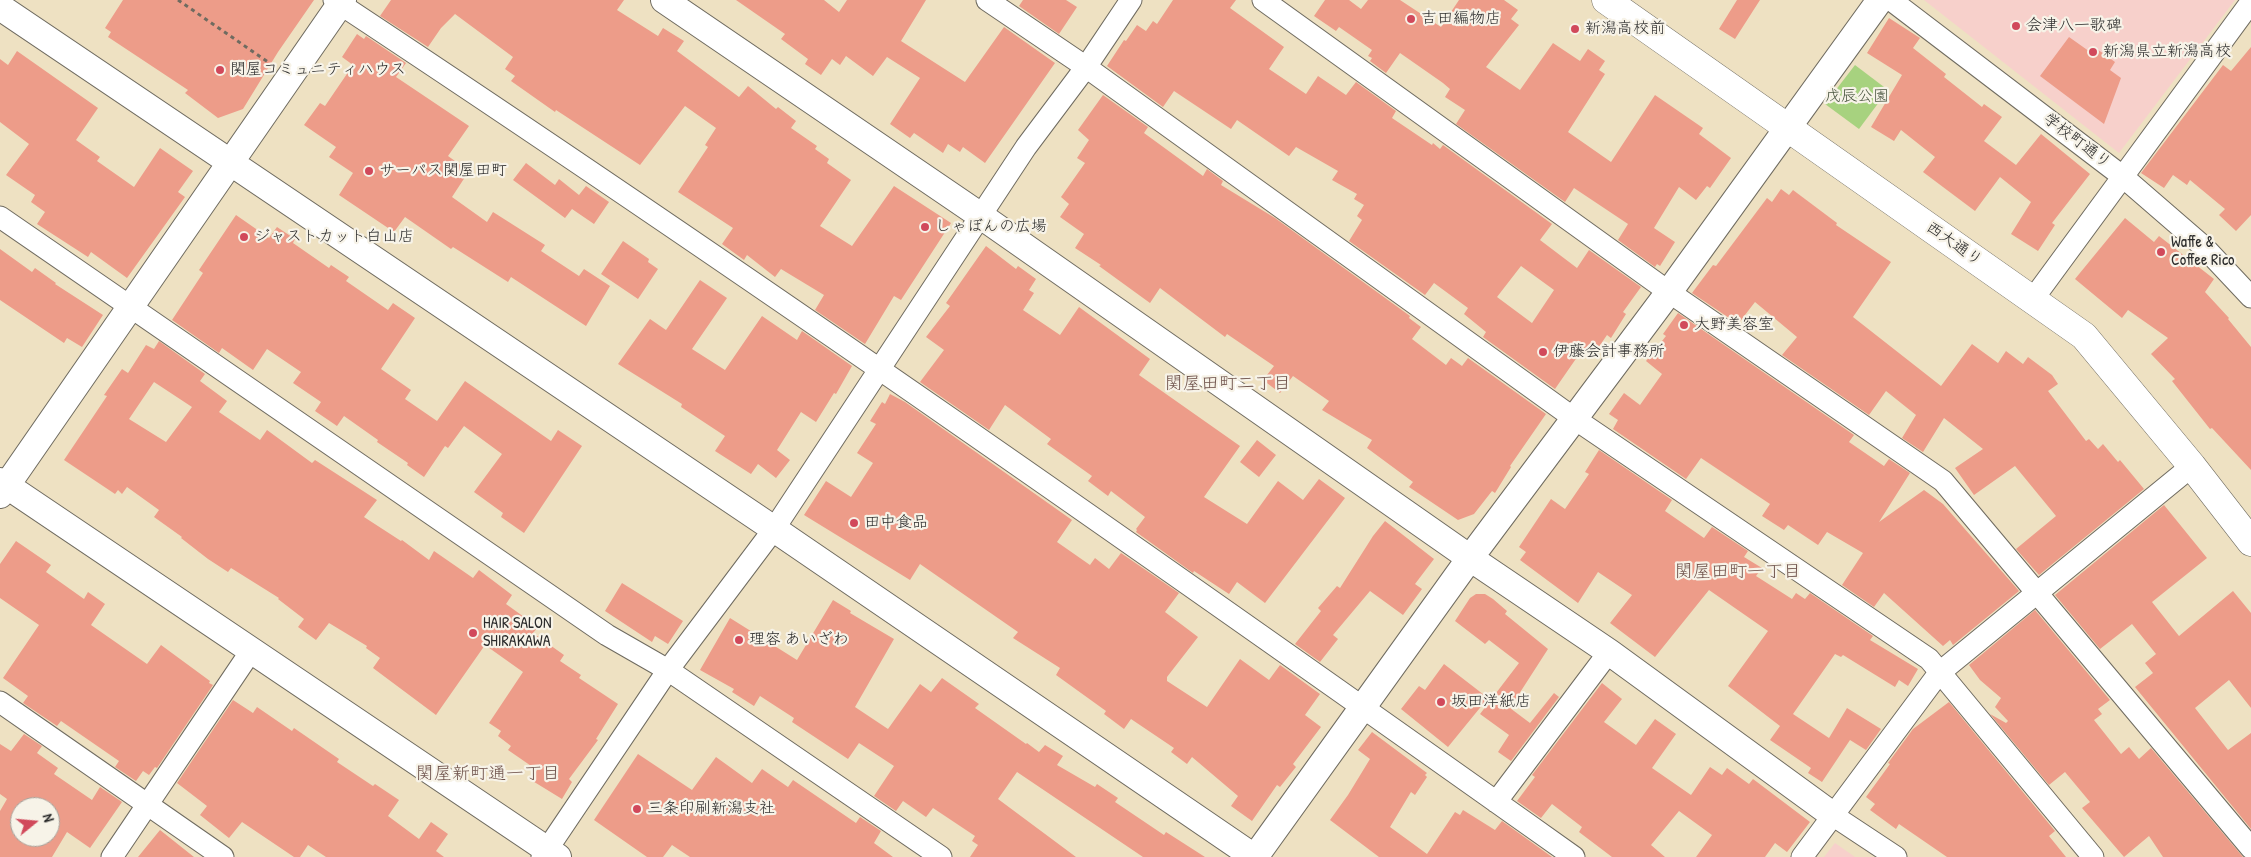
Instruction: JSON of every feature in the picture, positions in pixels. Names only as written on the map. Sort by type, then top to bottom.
[{"type":"highway","name":"西大通り","points":[[1606,0],[2084,336],[2192,466],[2251,542]]},
{"type":"street","points":[[664,0],[981,216],[1470,558],[1609,652],[1834,816],[1896,857]]},
{"type":"street","points":[[987,0],[1086,66],[1575,419],[1929,659],[2093,857]]},
{"type":"street","points":[[1131,0],[1086,66],[1026,147],[981,216],[880,369],[774,529],[668,670],[549,855],[251,651],[2,487],[131,306],[290,76],[339,1],[880,369],[1364,707],[1574,857]]},
{"type":"street","points":[[1263,0],[1669,292],[1943,481],[2185,767],[2251,848]]},
{"type":"street","points":[[0,7],[774,529],[1254,857],[1470,558],[1575,419],[1789,128],[1880,0]]},
{"type":"street","name":"学校町通り","points":[[1891,0],[2122,176],[2204,248],[2251,296]]},
{"type":"street","points":[[2033,299],[2251,2]]},
{"type":"street","points":[[0,217],[607,635],[668,670],[942,857]]},
{"type":"street","points":[[1802,857],[1939,673],[2035,592],[2192,466]]},
{"type":"street","points":[[112,857],[251,651]]},
{"type":"street","points":[[1496,802],[1609,652]]},
{"type":"street","points":[[0,702],[222,857]]},
{"type":"path","points":[[178,0],[290,76]]},
{"type":"shaded area","name":"新潟県立新潟高校","points":[[1924,0],[2235,0],[2119,153]]},
{"type":"shaded area","points":[[1835,843],[1855,857],[1824,857]]},
{"type":"green space","name":"戊辰公園","points":[[1855,65],[1888,90],[1859,129],[1825,104]]},
{"type":"building","points":[[123,0],[314,0],[278,52],[243,109],[218,118],[185,93],[188,90],[108,37],[111,32],[105,28]]},
{"type":"building","points":[[391,0],[624,0],[617,10],[658,36],[663,28],[684,41],[677,51],[739,97],[748,86],[776,109],[778,107],[796,121],[791,128],[817,146],[815,149],[829,159],[827,163],[851,180],[820,226],[852,246],[894,186],[951,223],[901,300],[894,296],[865,344],[815,310],[824,295],[781,269],[775,277],[747,255],[744,260],[722,244],[733,228],[678,192],[708,147],[705,145],[716,128],[685,106],[640,165],[556,110],[555,112],[511,81],[515,76],[505,69],[513,57],[455,14],[441,28],[428,47],[380,16]]},
{"type":"building","points":[[736,0],[824,0],[839,12],[847,0],[926,0],[901,41],[965,82],[1004,27],[1055,63],[985,163],[963,147],[960,152],[948,144],[943,153],[914,133],[910,138],[890,124],[920,78],[887,57],[873,76],[846,56],[840,65],[832,59],[821,75],[805,64],[808,59],[781,39],[785,34]]},
{"type":"building","points":[[1023,0],[1066,0],[1077,7],[1059,34],[1019,6]]},
{"type":"building","points":[[1173,0],[1236,0],[1230,8],[1284,47],[1269,69],[1306,94],[1318,76],[1346,95],[1356,82],[1396,111],[1392,118],[1432,145],[1433,143],[1440,149],[1443,145],[1552,224],[1540,240],[1577,268],[1589,250],[1641,287],[1623,312],[1626,314],[1611,338],[1607,335],[1592,357],[1582,350],[1555,389],[1483,337],[1486,332],[1464,314],[1468,308],[1434,283],[1425,295],[1349,241],[1362,220],[1357,216],[1364,205],[1354,199],[1357,194],[1332,180],[1338,171],[1296,147],[1289,156],[1237,120],[1231,129],[1174,91],[1163,107],[1107,66],[1124,40],[1126,41],[1137,25],[1146,31],[1153,21],[1157,24]],"holes":[[[1521,266],[1554,290],[1532,323],[1497,297]]]},
{"type":"building","points":[[1325,0],[1349,0],[1361,9],[1368,0],[1400,0],[1441,27],[1459,0],[1504,0],[1518,10],[1511,19],[1519,25],[1486,67],[1520,90],[1553,43],[1580,61],[1588,49],[1605,61],[1599,70],[1605,74],[1568,132],[1611,162],[1655,95],[1703,128],[1699,134],[1731,158],[1710,188],[1707,186],[1696,200],[1679,187],[1654,228],[1675,242],[1660,266],[1657,264],[1655,267],[1618,240],[1628,224],[1574,188],[1565,202],[1456,124],[1465,110],[1445,97],[1450,89],[1443,83],[1400,53],[1386,73],[1370,61],[1372,58],[1368,56],[1372,50],[1339,27],[1336,31],[1314,16]]},
{"type":"building","points":[[1737,0],[1760,0],[1735,39],[1719,29]]},
{"type":"building","points":[[1889,18],[1920,38],[1913,48],[1946,74],[1944,77],[1982,107],[1984,104],[2002,117],[1984,141],[2016,165],[2041,134],[2090,174],[2052,223],[2055,225],[2038,251],[2011,234],[2031,202],[2000,177],[1975,211],[1923,172],[1935,157],[1901,130],[1894,141],[1871,127],[1902,75],[1867,53]]},
{"type":"building","points":[[357,34],[364,39],[366,36],[406,63],[396,77],[469,126],[448,156],[469,171],[452,197],[487,222],[493,212],[545,245],[541,251],[579,276],[584,269],[610,286],[586,326],[511,277],[508,282],[453,247],[451,249],[405,217],[394,232],[339,195],[353,173],[329,157],[336,147],[304,125],[320,103],[325,106],[353,65],[342,57]]},
{"type":"building","points":[[2069,37],[2093,54],[2097,49],[2115,62],[2110,70],[2121,78],[2104,124],[2040,76]]},
{"type":"building","points":[[2251,47],[2251,215],[2236,231],[2219,215],[2225,209],[2190,180],[2187,185],[2173,175],[2164,188],[2141,173],[2223,65],[2231,71]]},
{"type":"building","points":[[17,51],[98,108],[76,140],[100,157],[97,161],[134,187],[160,148],[193,171],[178,192],[185,197],[127,278],[91,252],[88,257],[37,224],[45,212],[31,202],[35,195],[6,175],[29,144],[0,122],[0,59],[8,65]]},
{"type":"building","points":[[1103,95],[1148,127],[1144,133],[1203,176],[1207,169],[1223,181],[1221,185],[1275,218],[1410,316],[1409,318],[1421,327],[1412,339],[1446,365],[1451,358],[1462,366],[1468,358],[1546,414],[1510,466],[1495,493],[1492,491],[1474,514],[1458,520],[1409,487],[1413,482],[1367,448],[1372,440],[1322,410],[1329,401],[1293,376],[1280,393],[1263,380],[1274,366],[1227,334],[1225,337],[1160,288],[1150,303],[1099,266],[1101,265],[1075,248],[1084,234],[1060,217],[1069,204],[1061,197],[1085,163],[1077,158],[1089,140],[1078,130]]},
{"type":"building","points":[[526,163],[555,185],[559,179],[579,195],[586,186],[609,202],[594,224],[572,209],[565,218],[513,180]]},
{"type":"building","points":[[1781,189],[1789,195],[1793,190],[1837,223],[1836,225],[1891,262],[1853,317],[1941,386],[1972,344],[1998,363],[2006,351],[2023,364],[2028,357],[2052,375],[2058,384],[2048,391],[2086,441],[2089,439],[2098,449],[2103,444],[2118,462],[2120,460],[2144,489],[2039,575],[2016,549],[2056,516],[2015,466],[1974,495],[1955,468],[1983,449],[1944,418],[1923,452],[1902,438],[1916,415],[1886,391],[1869,415],[1782,355],[1797,337],[1755,302],[1738,324],[1692,293],[1713,265],[1716,266],[1767,198],[1772,202]]},
{"type":"building","points":[[236,215],[269,238],[277,227],[295,239],[293,243],[329,268],[331,265],[349,277],[346,281],[388,310],[393,303],[415,318],[381,369],[411,390],[405,399],[437,421],[465,381],[551,441],[558,430],[582,446],[524,533],[501,517],[503,513],[474,492],[502,454],[464,426],[448,448],[445,446],[424,477],[407,465],[408,463],[377,442],[378,440],[344,416],[337,426],[315,411],[321,402],[293,383],[301,372],[267,349],[253,370],[222,348],[219,353],[172,320],[203,273],[199,270]]},
{"type":"building","points":[[2125,218],[2154,242],[2159,236],[2214,279],[2205,292],[2229,318],[2251,347],[2251,470],[2212,428],[2210,429],[2172,381],[2175,379],[2151,354],[2168,338],[2128,310],[2122,318],[2075,279]]},
{"type":"building","points":[[623,241],[649,259],[648,262],[658,269],[638,299],[601,274]]},
{"type":"building","points":[[986,246],[1016,269],[1018,266],[1036,279],[1029,290],[1034,293],[1023,310],[1060,335],[1079,307],[1150,359],[1139,375],[1240,446],[1204,497],[1247,524],[1278,481],[1303,500],[1319,479],[1345,498],[1265,603],[1237,582],[1229,594],[1194,571],[1193,573],[1136,532],[1136,529],[1145,517],[1111,491],[1108,496],[1088,481],[1092,476],[1047,444],[1051,439],[1005,405],[989,430],[920,382],[944,350],[926,337],[950,306],[946,303]]},
{"type":"building","points":[[0,249],[32,272],[35,268],[55,284],[103,315],[82,347],[67,338],[64,343],[0,300]]},
{"type":"building","points":[[700,280],[727,298],[692,349],[725,370],[762,316],[797,340],[802,331],[852,366],[836,394],[834,393],[816,422],[801,412],[777,450],[790,460],[776,478],[758,464],[751,474],[715,451],[725,436],[681,407],[682,404],[618,364],[650,319],[666,330]]},
{"type":"building","points":[[1678,313],[1854,435],[1849,442],[1884,466],[1889,459],[1910,473],[1879,522],[1924,490],[1943,504],[2019,591],[1953,645],[1950,640],[1943,646],[1884,593],[1874,607],[1842,585],[1863,553],[1827,532],[1818,545],[1788,525],[1784,530],[1762,516],[1770,504],[1701,458],[1686,479],[1613,429],[1618,420],[1609,414],[1624,393],[1640,405],[1662,374],[1646,361],[1666,336],[1663,334]]},
{"type":"building","points":[[159,341],[205,374],[200,381],[227,401],[219,412],[260,440],[267,430],[312,463],[315,460],[377,500],[364,517],[402,540],[429,560],[434,551],[473,578],[479,570],[512,595],[506,604],[538,627],[533,633],[564,655],[560,661],[581,675],[579,678],[618,704],[596,739],[598,740],[569,779],[572,782],[562,799],[531,780],[537,770],[508,750],[511,746],[498,736],[501,731],[489,723],[523,672],[485,645],[436,715],[373,668],[380,658],[366,648],[367,646],[329,623],[316,640],[298,627],[304,619],[279,598],[231,568],[228,572],[208,559],[154,517],[159,510],[127,487],[122,494],[118,490],[115,494],[64,460],[107,396],[104,395],[122,369],[128,373],[146,345],[154,349]],"holes":[[[154,382],[192,407],[166,442],[129,419]]]},
{"type":"building","points":[[890,394],[905,402],[1072,520],[1057,542],[1090,565],[1095,558],[1109,569],[1121,553],[1179,593],[1165,612],[1198,637],[1167,677],[1167,681],[1207,707],[1240,659],[1269,680],[1280,665],[1320,694],[1305,715],[1321,727],[1293,764],[1296,767],[1280,787],[1277,785],[1252,821],[1231,806],[1238,796],[1192,757],[1187,764],[1171,752],[1174,748],[1131,719],[1124,729],[1104,714],[1106,711],[1056,675],[1060,668],[1013,638],[1018,632],[920,564],[910,580],[804,515],[826,481],[851,497],[873,463],[857,453],[876,424],[870,421],[882,402],[885,404]]},
{"type":"building","points":[[1257,440],[1276,455],[1259,477],[1240,462]]},
{"type":"building","points":[[1599,450],[1672,500],[1665,511],[1704,538],[1712,527],[1748,551],[1744,557],[1762,568],[1756,576],[1792,599],[1796,593],[1805,599],[1810,593],[1873,636],[1870,640],[1918,669],[1908,686],[1899,680],[1895,687],[1843,655],[1841,657],[1835,654],[1793,714],[1829,738],[1847,708],[1881,729],[1866,750],[1850,740],[1822,782],[1808,773],[1811,768],[1770,740],[1780,726],[1728,686],[1768,631],[1709,590],[1655,657],[1610,623],[1632,595],[1598,572],[1578,603],[1520,560],[1526,552],[1519,547],[1551,499],[1565,509],[1589,474],[1585,472]]},
{"type":"building","points":[[2164,505],[2207,558],[2152,602],[2179,636],[2233,591],[2251,613],[2251,708],[2229,680],[2195,708],[2228,750],[2251,733],[2251,829],[2135,687],[2153,673],[2145,663],[2156,654],[2132,624],[2100,649],[2055,595]]},
{"type":"building","points":[[1385,521],[1434,559],[1415,584],[1422,589],[1403,615],[1370,591],[1333,635],[1338,639],[1320,662],[1295,644],[1321,611],[1318,608],[1337,586],[1340,588],[1373,536]]},
{"type":"building","points":[[16,541],[51,565],[46,572],[84,599],[88,592],[105,604],[91,625],[147,664],[161,645],[213,685],[157,768],[155,767],[149,775],[143,771],[136,781],[115,767],[119,761],[61,721],[57,726],[23,703],[28,696],[3,678],[39,625],[0,598],[0,564]]},
{"type":"building","points":[[622,583],[683,621],[668,644],[655,636],[652,642],[605,611]]},
{"type":"building","points":[[1476,594],[1485,594],[1493,599],[1507,611],[1505,614],[1548,649],[1510,708],[1530,723],[1554,693],[1559,697],[1511,761],[1498,752],[1509,735],[1480,714],[1519,663],[1489,640],[1485,644],[1455,621],[1470,598]]},
{"type":"building","points":[[833,600],[851,611],[850,613],[894,639],[855,707],[888,729],[920,684],[931,692],[942,678],[979,704],[975,708],[1026,744],[1039,752],[1045,745],[1063,756],[1057,765],[1095,787],[1097,784],[1118,798],[1115,802],[1164,835],[1166,832],[1205,857],[1143,857],[1017,772],[998,799],[1076,857],[970,857],[978,845],[972,841],[975,836],[933,808],[926,817],[903,801],[896,811],[874,796],[894,766],[859,743],[848,759],[792,722],[794,718],[760,696],[754,706],[732,692],[734,689],[700,670],[730,618],[797,660]]},
{"type":"building","points":[[2035,610],[2110,700],[2098,709],[2102,714],[2094,720],[2121,754],[2129,747],[2139,759],[2151,748],[2243,857],[2163,857],[2149,836],[2124,857],[2082,808],[2090,802],[2065,772],[2049,785],[1990,714],[2006,723],[2008,721],[1995,707],[2001,698],[1980,680],[1969,665]]},
{"type":"building","name":"坂田洋紙店","points":[[1444,664],[1488,698],[1448,747],[1401,709],[1419,686],[1425,690]]},
{"type":"building","points":[[1602,683],[1622,699],[1604,722],[1636,745],[1655,719],[1676,734],[1652,768],[1691,795],[1710,767],[1722,775],[1727,768],[1749,784],[1753,779],[1810,822],[1787,852],[1775,843],[1765,857],[1696,857],[1712,835],[1679,811],[1651,845],[1665,857],[1612,857],[1579,832],[1582,827],[1552,804],[1541,818],[1517,801],[1535,777],[1532,775]]},
{"type":"building","points":[[233,700],[253,713],[257,707],[292,731],[294,728],[339,759],[337,762],[373,786],[375,784],[399,800],[388,816],[419,839],[431,822],[448,834],[436,851],[444,857],[326,857],[308,845],[300,857],[294,857],[242,822],[229,838],[200,815],[207,806],[177,783]]},
{"type":"building","points":[[1949,702],[2055,831],[2049,836],[2066,857],[1947,857],[1899,824],[1896,829],[1870,810],[1875,804],[1866,797],[1890,764],[1888,763],[1913,729]]},
{"type":"building","points":[[1372,732],[1427,773],[1425,775],[1427,777],[1415,795],[1411,792],[1390,827],[1427,854],[1455,812],[1460,815],[1463,810],[1495,830],[1502,821],[1552,857],[1379,857],[1330,820],[1370,759],[1358,750]]},
{"type":"building","points":[[24,734],[42,746],[37,753],[58,768],[54,774],[92,800],[100,787],[122,802],[90,848],[67,832],[60,844],[60,797],[10,797],[10,847],[58,847],[52,857],[0,857],[0,811],[7,799],[0,794],[0,744],[11,751]]},
{"type":"building","points":[[638,754],[692,790],[716,757],[752,783],[762,769],[788,787],[793,780],[856,823],[860,817],[881,831],[874,843],[893,857],[690,857],[672,845],[663,857],[647,857],[594,820]]},
{"type":"building","points":[[160,830],[194,857],[138,857]]},
{"type":"place","name":"吉田編物店","points":[[1411,19]]},
{"type":"place","name":"会津八一歌碑","points":[[2016,26]]},
{"type":"place","name":"新潟高校前","points":[[1575,29]]},
{"type":"place","name":"新潟県立新潟高校","points":[[2093,52]]},
{"type":"place","name":"関屋コミュニティハウス","points":[[220,70]]},
{"type":"place","name":"サーパス関屋田町","points":[[369,171]]},
{"type":"place","name":"しゃぼんの広場","points":[[925,227]]},
{"type":"place","name":"ジャストカット白山店","points":[[244,237]]},
{"type":"place","name":"Waffe & Coffee Rico","points":[[2161,252]]},
{"type":"place","name":"大野美容室","points":[[1684,325]]},
{"type":"place","name":"伊藤会計事務所","points":[[1543,352]]},
{"type":"place","name":"田中食品","points":[[854,523]]},
{"type":"place","name":"HAIR SALON SHIRAKAWA","points":[[473,633]]},
{"type":"place","name":"理容 あいざわ","points":[[739,640]]},
{"type":"place","name":"坂田洋紙店","points":[[1441,702]]},
{"type":"place","name":"三条印刷新潟支社","points":[[637,809]]},
{"type":"district","name":"関屋田町二丁目","points":[[1228,384]]},
{"type":"district","name":"関屋田町一丁目","points":[[1738,572]]},
{"type":"district","name":"関屋新町通一丁目","points":[[488,774]]}]
